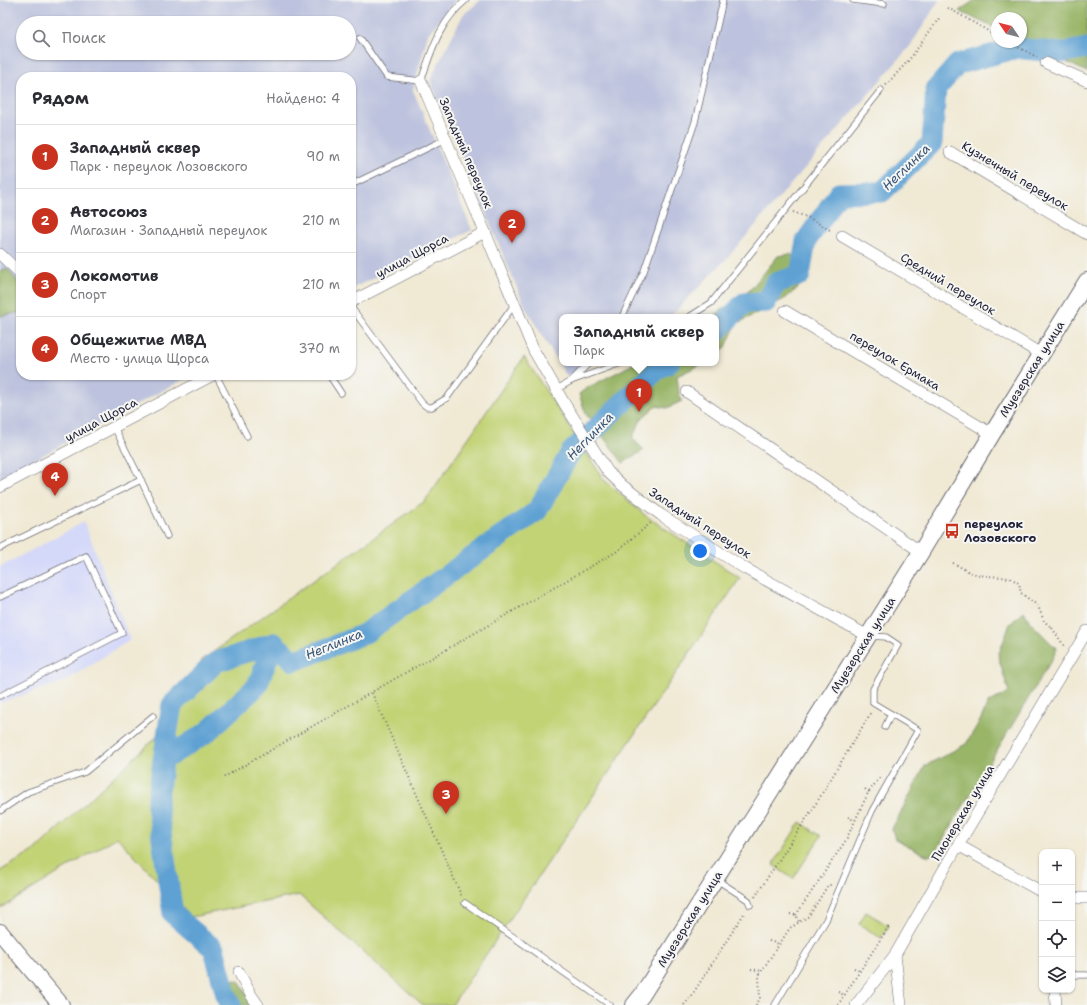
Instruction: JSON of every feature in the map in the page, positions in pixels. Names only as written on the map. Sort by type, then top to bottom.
[{"type":"main road","name":"Муезерская улица","points":[[634,1005],[642,995],[921,552],[1041,354],[1087,282]]},
{"type":"main road","points":[[0,932],[61,1005]]},
{"type":"street","points":[[1042,60],[1087,81]]},
{"type":"street","name":"Западный переулок","points":[[421,81],[533,349],[564,403],[608,472],[622,485],[661,515],[746,569],[868,636]]},
{"type":"street","name":"Кузнечный переулок","points":[[950,152],[1087,234]]},
{"type":"street","name":"улица Щорса","points":[[356,299],[485,232]]},
{"type":"street","name":"Средний переулок","points":[[842,236],[1041,354]]},
{"type":"street","points":[[0,254],[16,269]]},
{"type":"street","name":"переулок Ермака","points":[[785,311],[992,434]]},
{"type":"street","name":"улица Щорса","points":[[0,487],[204,380]]},
{"type":"street","points":[[687,392],[921,552]]},
{"type":"street","name":"Пионерская улица","points":[[856,1005],[895,955],[958,845],[1087,631]]},
{"type":"street","points":[[958,845],[1039,890]]},
{"type":"street","points":[[1075,898],[1087,898]]},
{"type":"street","points":[[895,955],[901,1005]]},
{"type":"street","points":[[239,972],[258,1005]]},
{"type":"street","points":[[1055,993],[1056,1005]]},
{"type":"lane","points":[[360,38],[387,76],[421,81],[437,36],[455,9],[466,0]]},
{"type":"lane","points":[[623,314],[645,270],[695,122],[723,0]]},
{"type":"lane","points":[[853,0],[884,4]]},
{"type":"lane","points":[[694,314],[711,303],[881,90]]},
{"type":"lane","points":[[356,183],[446,138]]},
{"type":"lane","points":[[356,314],[422,403],[427,407],[432,407],[447,398],[515,305]]},
{"type":"lane","points":[[571,381],[586,366]]},
{"type":"lane","points":[[557,389],[571,381],[613,366]]},
{"type":"lane","points":[[217,380],[247,436]]},
{"type":"lane","points":[[332,380],[341,393]]},
{"type":"lane","points":[[114,427],[166,536]]},
{"type":"lane","points":[[0,548],[140,480]]},
{"type":"lane","points":[[0,597],[86,556],[122,633],[0,696]]},
{"type":"lane","points":[[776,1005],[826,920],[872,811],[918,730],[873,703],[873,689],[898,645],[886,637],[868,636]]},
{"type":"lane","points":[[885,727],[891,714]]},
{"type":"lane","points":[[0,811],[28,792],[86,772],[153,716]]},
{"type":"lane","points":[[715,878],[748,900],[750,905]]},
{"type":"lane","points":[[465,903],[610,1005]]},
{"type":"lane","points":[[1075,975],[1087,975]]},
{"type":"path","points":[[948,8],[991,33]]},
{"type":"path","points":[[881,90],[909,60],[940,17]]},
{"type":"path","points":[[1019,48],[1042,60]]},
{"type":"path","points":[[786,209],[824,226]]},
{"type":"path","points":[[224,777],[616,552],[661,515]]},
{"type":"path","points":[[953,563],[974,574],[986,577],[999,577],[1015,581],[1020,585],[1021,593],[1038,606],[1044,621],[1052,628],[1072,656]]},
{"type":"path","points":[[372,693],[465,903]]},
{"type":"path","points":[[684,1005],[692,995],[817,802],[876,704]]},
{"type":"path","points":[[796,916],[846,840],[869,792],[882,775]]},
{"type":"path","points":[[866,789],[869,792]]},
{"type":"path","points":[[848,817],[855,821]]},
{"type":"path","points":[[756,1005],[760,999],[759,975],[790,928],[809,916],[828,885],[841,885]]},
{"type":"path","points":[[790,914],[796,916],[799,922]]},
{"type":"path","points":[[838,1005],[889,926]]},
{"type":"path","points":[[770,941],[779,944]]},
{"type":"path","points":[[854,968],[860,971]]},
{"type":"path","points":[[751,969],[762,971]]},
{"type":"path","points":[[838,992],[844,995]]},
{"type":"shaded area","points":[[0,0],[455,0],[428,34],[413,90],[472,230],[356,287],[356,72],[16,72],[16,380],[183,380],[0,478]]},
{"type":"shaded area","points":[[481,0],[939,0],[911,45],[728,257],[673,314],[559,314],[559,364],[525,307],[430,80],[463,15]]},
{"type":"shaded area","points":[[560,366],[588,366],[567,377]]},
{"type":"shaded area","points":[[84,522],[130,640],[65,681],[0,703],[0,567]]},
{"type":"green space","points":[[975,0],[1087,0],[1087,72],[1027,43],[1027,12],[991,12],[991,26],[959,11]]},
{"type":"green space","points":[[790,254],[797,258],[807,280],[786,298],[736,324],[726,347],[719,352],[719,314],[716,314],[750,290],[778,256]]},
{"type":"green space","points":[[7,268],[16,280],[16,313],[0,316],[0,271]]},
{"type":"green space","points":[[524,357],[604,480],[646,516],[740,578],[452,1005],[423,1005],[299,895],[191,917],[117,837],[0,909],[0,871],[34,851],[178,717],[202,660],[425,501]]},
{"type":"green space","points":[[629,366],[698,366],[677,376],[679,393],[682,401],[667,408],[656,406],[642,418],[632,438],[644,450],[623,463],[586,414],[579,394],[587,388]]},
{"type":"green space","points":[[1024,611],[1030,622],[1057,649],[935,853],[928,856],[895,839],[892,829],[925,766],[966,744],[981,719],[988,703],[1009,692],[998,656],[1010,624]]},
{"type":"green space","points":[[800,822],[821,836],[793,879],[773,865]]},
{"type":"green space","points":[[866,912],[889,926],[881,938],[859,924]]},
{"type":"green space","points":[[232,979],[239,981],[253,1005],[237,1005],[227,986]]},
{"type":"waterway","name":"Неглинка","points":[[719,329],[744,303],[766,302],[776,283],[800,275],[806,241],[839,193],[882,192],[932,143],[936,89],[958,64],[1017,48],[1061,53],[1087,48]]},
{"type":"waterway","name":"Неглинка","points":[[231,1005],[226,995],[214,949],[173,914],[157,804],[172,705],[216,662],[274,643],[294,661],[364,634],[537,511],[571,452],[659,368],[663,366]]},
{"type":"waterway","points":[[163,760],[206,733],[257,686],[274,643]]},
{"type":"place","name":"Автосоюз","points":[[512,243]]},
{"type":"place","name":"Западный сквер","points":[[639,412]]},
{"type":"place","name":"Общежитие МВД","points":[[55,496]]},
{"type":"place","name":"переулок Лозовского","points":[[952,531]]},
{"type":"place","name":"Локомотив","points":[[446,814]]}]
